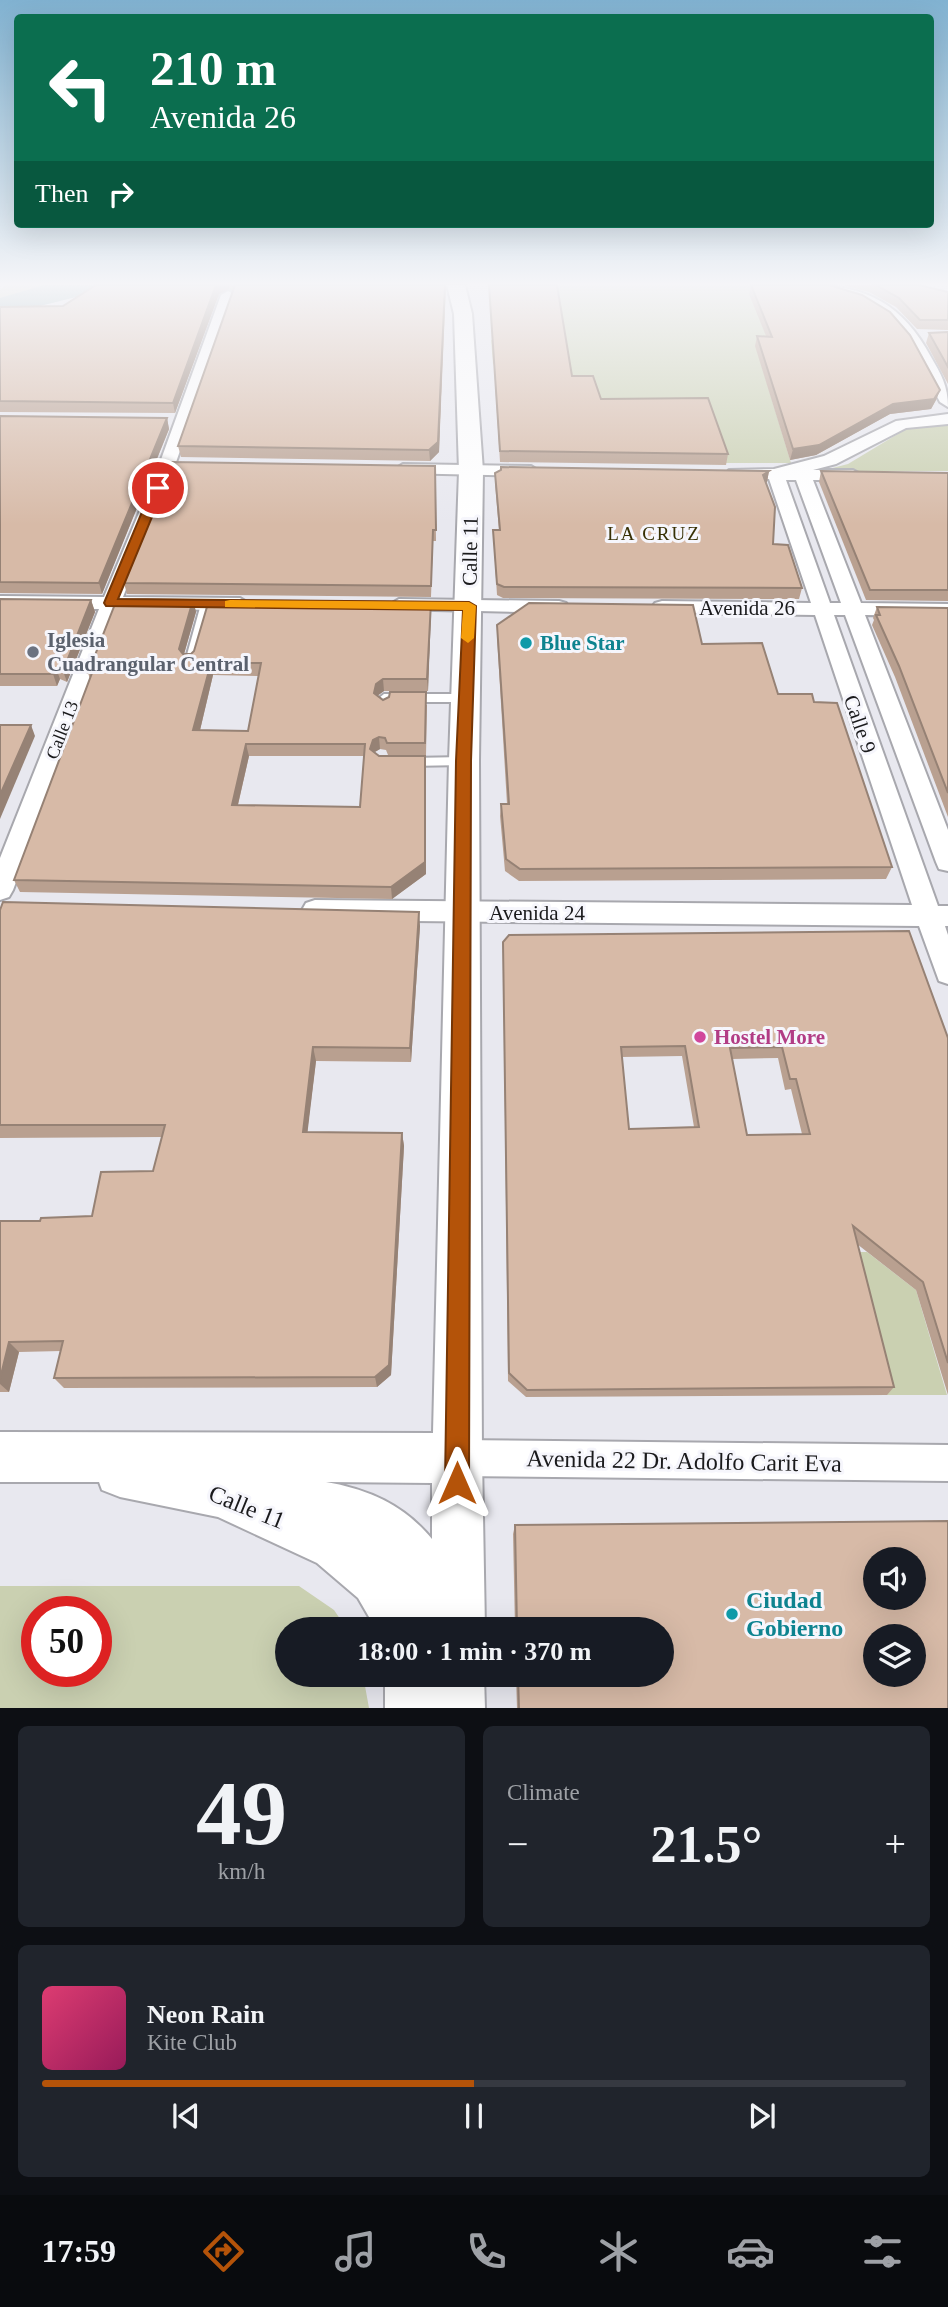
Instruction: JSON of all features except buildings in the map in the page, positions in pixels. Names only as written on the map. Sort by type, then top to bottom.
[{"type":"main road","name":"Calle 11","points":[[457,1617],[464,761],[471,471],[466,365]]},
{"type":"main road","name":"Calle 11","points":[[23,1457],[221,1493],[335,1545],[377,1579],[399,1617]]},
{"type":"main road","name":"Avenida 22 Dr. Adolfo Carit Eva","points":[[23,1457],[457,1458]]},
{"type":"main road","points":[[221,1493],[360,1515],[397,1538],[428,1576],[450,1617]]},
{"type":"main road","points":[[413,1687],[413,1708]]},
{"type":"main road","points":[[457,1687],[457,1708]]},
{"type":"street","name":"Calle 13","points":[[5,900],[111,603],[174,465],[178,420],[200,365]]},
{"type":"street","points":[[927,365],[948,402]]},
{"type":"street","points":[[802,472],[902,424],[948,419]]},
{"type":"street","points":[[388,469],[554,472]]},
{"type":"street","points":[[721,474],[802,472],[869,475]]},
{"type":"street","name":"Calle 9","points":[[802,472],[948,862]]},
{"type":"street","name":"Calle 9","points":[[776,474],[821,609],[938,916],[948,973]]},
{"type":"street","points":[[0,602],[261,604]]},
{"type":"street","points":[[386,605],[577,607]]},
{"type":"street","name":"Avenida 26","points":[[645,607],[948,610]]},
{"type":"street","name":"Avenida 24","points":[[286,909],[938,916]]},
{"type":"street","name":"Avenida 22 Dr. Adolfo Carit Eva","points":[[457,1458],[948,1463]]},
{"type":"lane","points":[[191,662],[206,604]]},
{"type":"lane","points":[[383,706],[384,698],[465,698]]},
{"type":"lane","points":[[394,762],[464,761]]},
{"type":"green space","points":[[567,365],[761,365],[791,463],[726,463],[600,410],[572,386]]},
{"type":"green space","points":[[948,425],[948,471],[821,471],[848,464],[906,429]]},
{"type":"green space","points":[[851,1252],[867,1252],[916,1290],[947,1395],[887,1395]]},
{"type":"green space","points":[[0,1586],[299,1586],[334,1610],[339,1617],[275,1617],[275,1687],[365,1687],[369,1708],[0,1708]]},
{"type":"slow traffic","points":[[230,604],[469,606],[468,638]]},
{"type":"place","name":"Blue Star","points":[[526,643]]},
{"type":"place","name":"Iglesia Cuadrangular Central","points":[[33,652]]},
{"type":"place","name":"Hostel More","points":[[700,1037]]},
{"type":"place","name":"Ciudad Gobierno","points":[[732,1614]]},
{"type":"district","name":"LA CRUZ","points":[[654,533]]},
{"type":"route","points":[[158,488],[111,603],[469,606],[464,761],[457,1483]]}]
